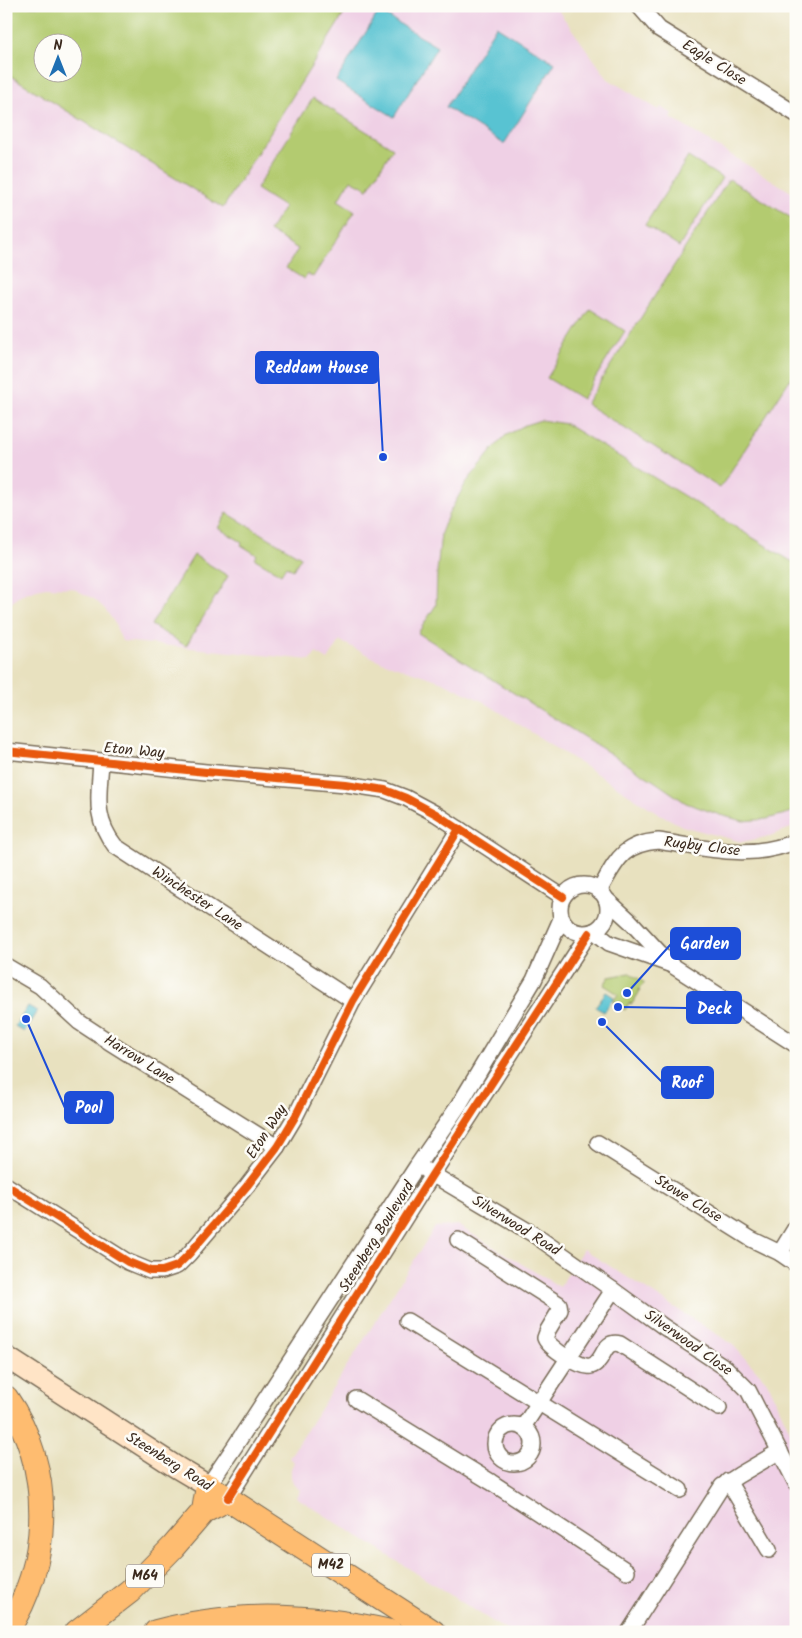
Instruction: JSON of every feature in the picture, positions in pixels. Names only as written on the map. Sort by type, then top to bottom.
[{"type":"main road","name":"Steenberg Road","points":[[6,1357],[176,1467],[228,1498],[433,1632]]},
{"type":"main road","points":[[6,1398],[25,1433],[34,1455],[40,1490],[41,1523],[39,1546],[32,1578],[25,1597],[6,1632]]},
{"type":"main road","points":[[204,1511],[208,1486]]},
{"type":"main road","name":"M64","points":[[77,1632],[144,1578],[174,1547],[204,1511],[228,1498]]},
{"type":"main road","points":[[156,1632],[216,1620],[280,1618],[337,1622],[390,1632]]},
{"type":"street","name":"Eagle Close","points":[[639,6],[660,29],[794,109]]},
{"type":"street","name":"Eton Way","points":[[6,751],[101,762],[361,786],[385,790],[406,798],[436,814],[563,897]]},
{"type":"street","name":"Winchester Lane","points":[[101,762],[99,813],[106,835],[115,846],[353,1000]]},
{"type":"street","name":"Eton Way","points":[[6,1185],[128,1262],[150,1271],[162,1271],[171,1269],[183,1261],[247,1186],[277,1147],[295,1117],[353,1000],[459,829]]},
{"type":"street","name":"Rugby Close","points":[[603,895],[618,859],[624,852],[637,844],[658,841],[738,853],[765,850],[796,841]]},
{"type":"street","points":[[670,964],[630,921],[592,886],[576,886],[568,890],[563,897],[560,904],[561,919],[573,931],[592,932],[609,943],[670,964],[796,1045]]},
{"type":"street","points":[[592,932],[604,924],[607,916],[608,907],[603,895]]},
{"type":"street","name":"Steenberg Boulevard","points":[[208,1486],[417,1166],[459,1105],[534,980],[561,919]]},
{"type":"street","name":"Steenberg Boulevard","points":[[228,1498],[432,1175],[592,932]]},
{"type":"street","name":"Harrow Lane","points":[[6,966],[40,986],[79,1022],[277,1147]]},
{"type":"street","points":[[514,1014],[531,1024]]},
{"type":"street","name":"Stowe Close","points":[[598,1143],[752,1239],[780,1253],[796,1264]]},
{"type":"street","name":"Silverwood Road","points":[[417,1166],[533,1234],[613,1290]]},
{"type":"street","points":[[780,1253],[796,1227]]},
{"type":"street","points":[[458,1240],[559,1304],[560,1310],[545,1338],[549,1345],[582,1366],[589,1367],[597,1363],[610,1344],[620,1344],[719,1408]]},
{"type":"street","points":[[523,1427],[613,1290]]},
{"type":"street","name":"Silverwood Close","points":[[613,1290],[664,1328],[718,1361],[736,1377],[748,1390],[796,1483]]},
{"type":"street","points":[[407,1321],[680,1490]]},
{"type":"street","points":[[356,1399],[491,1482],[627,1571]]},
{"type":"street","points":[[512,1424],[523,1427],[532,1436],[530,1454],[519,1462],[513,1463],[504,1460],[496,1453],[494,1446],[497,1433],[506,1425],[512,1424]]},
{"type":"street","points":[[629,1632],[716,1495],[728,1481],[780,1451]]},
{"type":"street","points":[[491,1482],[504,1460]]},
{"type":"street","points":[[728,1481],[769,1550]]},
{"type":"shaded area","points":[[6,6],[555,6],[608,79],[659,110],[661,107],[673,114],[671,118],[796,195],[796,826],[770,836],[742,842],[682,826],[658,813],[484,702],[443,682],[382,662],[340,641],[328,660],[316,653],[311,660],[122,641],[114,622],[105,609],[94,599],[72,588],[46,587],[20,595],[6,608]]},
{"type":"shaded area","points":[[457,1225],[560,1287],[583,1249],[732,1344],[768,1383],[796,1444],[796,1632],[509,1632],[296,1497],[300,1490],[294,1485],[291,1477],[291,1469],[294,1462],[289,1458],[435,1227]]},
{"type":"green space","points":[[9,6],[349,6],[223,208],[6,73],[6,11]]},
{"type":"green space","points":[[313,98],[393,148],[368,189],[351,180],[338,200],[355,211],[313,277],[307,274],[304,279],[286,268],[298,249],[269,231],[284,207],[256,189]]},
{"type":"green space","points":[[688,157],[722,178],[679,247],[645,225]]},
{"type":"green space","points":[[729,179],[796,221],[796,370],[720,488],[586,404]]},
{"type":"green space","points":[[590,309],[625,331],[582,399],[547,378]]},
{"type":"green space","points":[[541,420],[566,424],[796,564],[796,811],[767,819],[743,821],[686,803],[418,633],[436,605],[441,533],[448,515],[466,483],[505,436],[525,425]]},
{"type":"green space","points":[[227,513],[301,557],[293,570],[286,566],[281,574],[255,559],[257,555],[241,545],[242,542],[218,528]]},
{"type":"green space","points":[[194,555],[228,576],[186,646],[151,625]]},
{"type":"green space","points":[[630,973],[645,983],[638,990],[640,991],[632,1004],[629,1003],[625,1010],[613,1002],[618,994],[604,985],[609,977]]},
{"type":"water","points":[[379,11],[437,47],[394,117],[336,81]]},
{"type":"water","points":[[496,26],[555,63],[504,144],[446,107]]},
{"type":"water","points":[[606,992],[614,997],[604,1012],[595,1007]]},
{"type":"water","points":[[28,1006],[37,1011],[24,1032],[15,1026]]},
{"type":"cycle path","points":[[6,751],[206,772],[346,784],[385,790],[406,798],[436,814],[563,897]]},
{"type":"cycle path","points":[[6,1185],[128,1262],[150,1271],[162,1271],[177,1266],[247,1186],[277,1147],[295,1117],[353,1001],[459,829]]},
{"type":"cycle path","points":[[228,1498],[432,1175],[589,933]]},
{"type":"place","name":"Reddam House","points":[[383,457]]},
{"type":"place","name":"Garden","points":[[627,993]]},
{"type":"place","name":"Deck","points":[[618,1007]]},
{"type":"place","name":"Pool","points":[[26,1019]]},
{"type":"place","name":"Roof","points":[[602,1022]]}]
